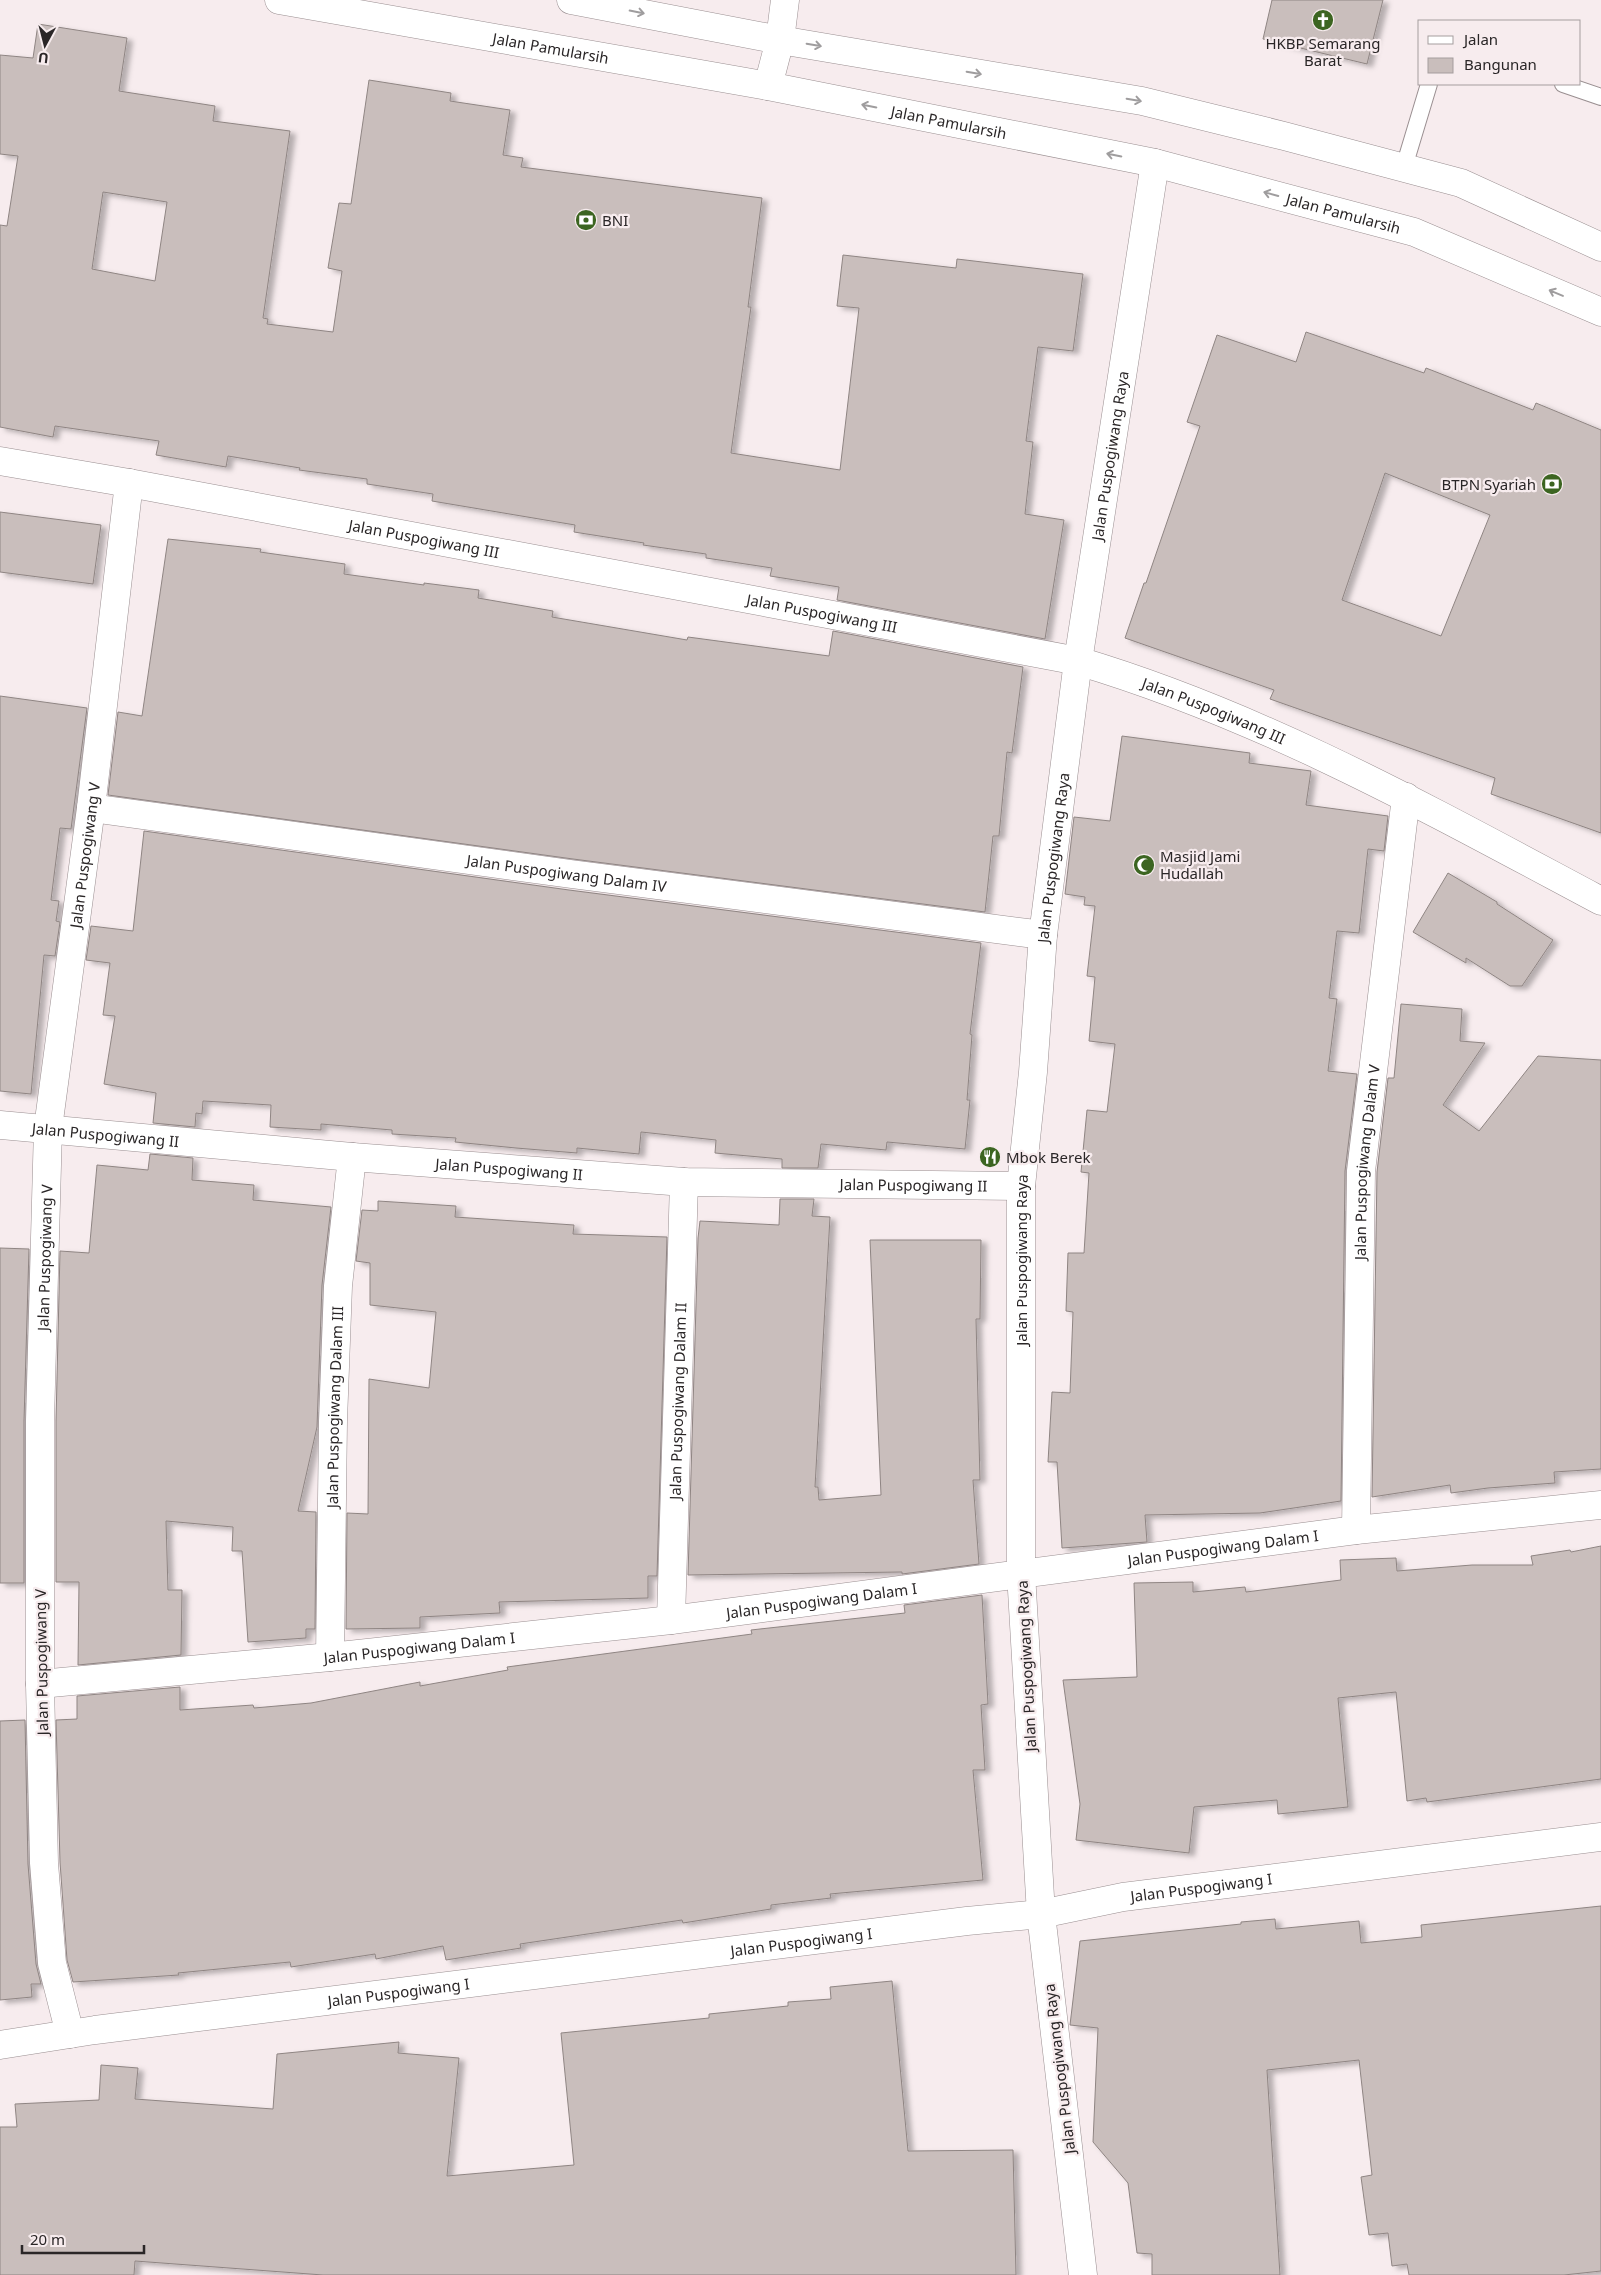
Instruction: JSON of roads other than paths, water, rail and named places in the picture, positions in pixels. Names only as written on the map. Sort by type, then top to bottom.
[{"type":"main road","name":"Jalan Pamularsih","points":[[279,0],[768,86],[1155,163],[1414,232],[1601,312]]},
{"type":"main road","points":[[572,0],[780,40],[1142,101],[1462,183],[1601,248]]},
{"type":"main road","points":[[768,86],[780,40],[785,0]]},
{"type":"main road","name":"Jalan Puspogiwang Raya","points":[[1083,2275],[1041,1914],[1021,1573],[1021,1186],[1033,1072],[1043,934],[1078,661],[1155,163]]},
{"type":"main road","name":"Jalan Puspogiwang III","points":[[0,461],[129,483],[1078,661],[1128,676],[1245,722],[1406,797],[1601,901]]},
{"type":"main road","name":"Jalan Puspogiwang V","points":[[70,2034],[52,1963],[44,1863],[40,1684],[40,1421],[48,1128],[91,808],[129,483]]},
{"type":"main road","name":"Jalan Puspogiwang Dalam V","points":[[1356,1530],[1361,1171],[1406,797]]},
{"type":"main road","name":"Jalan Puspogiwang Dalam IV","points":[[91,808],[571,874],[1043,934]]},
{"type":"main road","name":"Jalan Puspogiwang II","points":[[0,1125],[352,1157],[684,1182],[1021,1186]]},
{"type":"main road","name":"Jalan Puspogiwang Dalam III","points":[[330,1657],[333,1421],[338,1286],[352,1157]]},
{"type":"main road","name":"Jalan Puspogiwang Dalam II","points":[[671,1620],[684,1182]]},
{"type":"main road","name":"Jalan Puspogiwang Dalam I","points":[[40,1684],[330,1657],[671,1620],[1356,1530],[1601,1505]]},
{"type":"main road","name":"Jalan Puspogiwang I","points":[[0,2044],[958,1922],[1041,1914],[1123,1897],[1601,1837]]},
{"type":"lane","points":[[1404,168],[1429,85]]},
{"type":"lane","points":[[1566,85],[1601,97]]},
{"type":"place","name":"HKBP Semarang Barat","points":[[1323,20]]},
{"type":"place","name":"BNI","points":[[586,220]]},
{"type":"place","name":"BTPN Syariah","points":[[1552,484]]},
{"type":"place","name":"Masjid Jami Hudallah","points":[[1144,865]]},
{"type":"place","name":"Mbok Berek","points":[[990,1157]]}]
